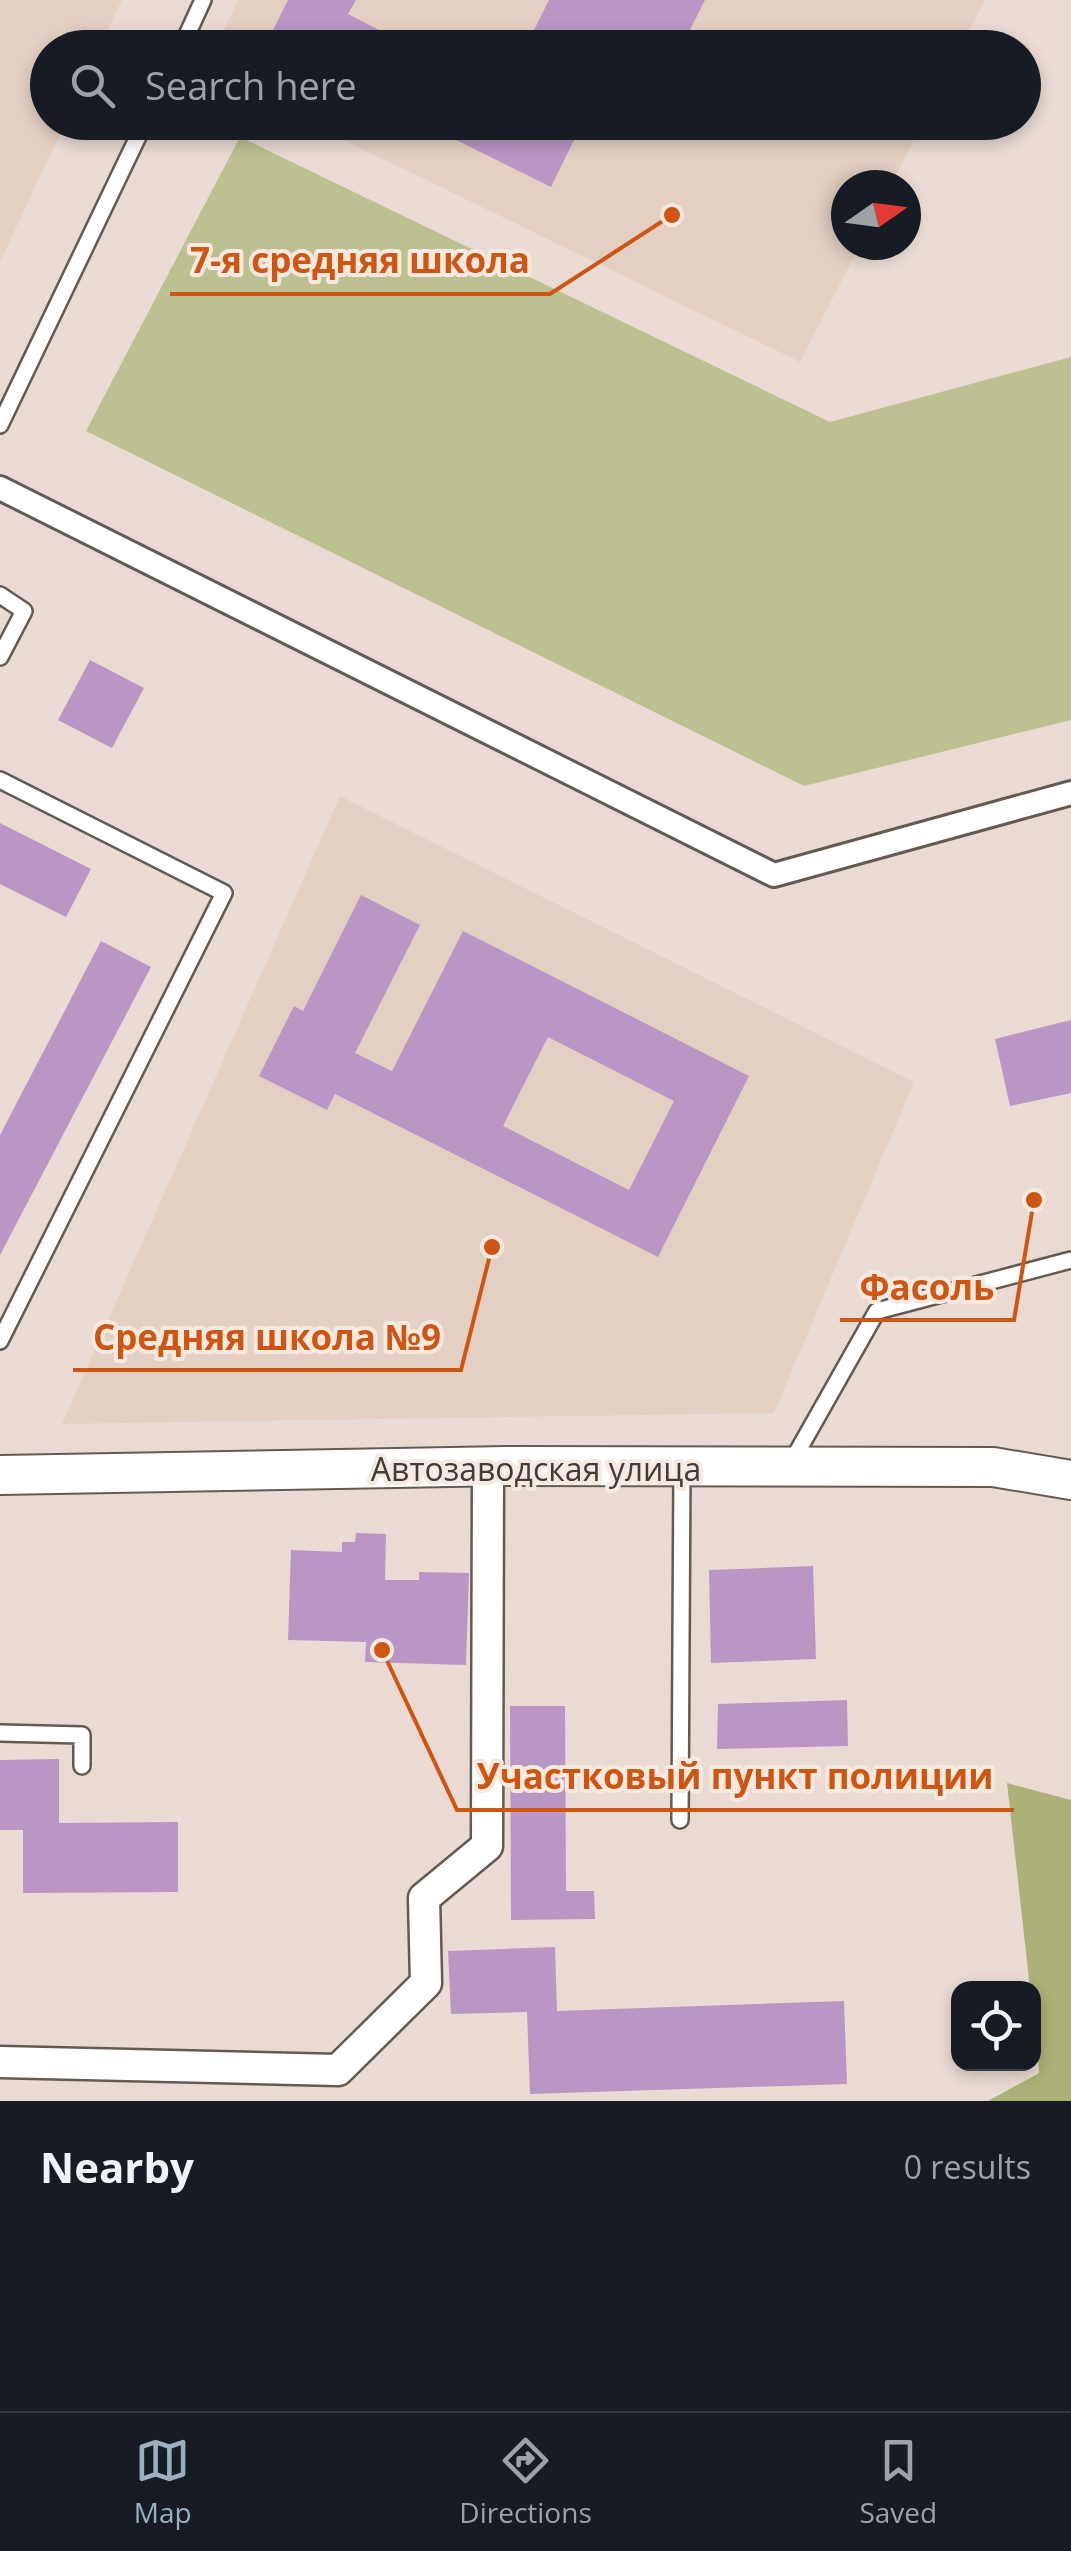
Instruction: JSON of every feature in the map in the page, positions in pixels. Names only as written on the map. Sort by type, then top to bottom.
[{"type":"street","points":[[0,488],[774,875],[1071,793]]},
{"type":"street","points":[[0,2062],[338,2070],[426,1982],[424,1898],[486,1846],[488,1466]]},
{"type":"street","name":"Автозаводская улица","points":[[0,1475],[488,1466],[789,1466],[993,1467],[1071,1480]]},
{"type":"lane","points":[[189,30],[203,0]]},
{"type":"lane","points":[[0,425],[136,140]]},
{"type":"lane","points":[[0,594],[24,611],[0,657]]},
{"type":"lane","points":[[0,780],[224,893],[0,1341]]},
{"type":"lane","points":[[789,1466],[876,1311],[1071,1260]]},
{"type":"lane","points":[[680,1820],[682,1466]]},
{"type":"lane","points":[[0,1733],[82,1735],[82,1766]]},
{"type":"shaded area","points":[[0,0],[122,0],[108,30],[30,30],[30,140],[57,140],[0,262]]},
{"type":"shaded area","points":[[238,0],[985,0],[970,30],[224,30]]},
{"type":"shaded area","points":[[344,140],[914,140],[898,170],[831,170],[831,260],[852,260],[800,362]]},
{"type":"shaded area","points":[[340,796],[914,1082],[774,1413],[62,1424]]},
{"type":"green space","points":[[238,140],[246,140],[830,422],[1071,357],[1071,720],[804,786],[86,431]]},
{"type":"green space","points":[[1007,1783],[1071,1800],[1071,2101],[988,2101],[1041,2071],[1041,1981],[1029,1981]]},
{"type":"building","points":[[288,0],[356,0],[348,14],[379,30],[273,30]]},
{"type":"building","points":[[549,0],[705,0],[690,30],[534,30]]},
{"type":"building","points":[[456,140],[574,140],[551,187]]},
{"type":"building","points":[[90,660],[144,688],[112,748],[58,720]]},
{"type":"building","points":[[0,823],[91,869],[66,917],[0,884]]},
{"type":"building","points":[[361,895],[420,925],[355,1053],[392,1071],[463,931],[749,1076],[658,1257],[335,1094],[327,1110],[259,1076],[294,1006],[303,1011]],"holes":[[[548,1037],[674,1101],[629,1190],[503,1126]]]},
{"type":"building","points":[[101,941],[151,967],[0,1255],[0,1135]]},
{"type":"building","points":[[1071,1020],[1071,1093],[1010,1106],[995,1039]]},
{"type":"building","points":[[356,1533],[386,1534],[385,1580],[419,1580],[419,1572],[469,1573],[466,1665],[365,1662],[366,1642],[288,1640],[291,1550],[342,1552],[342,1542],[355,1542]]},
{"type":"building","points":[[813,1566],[816,1659],[711,1663],[709,1570]]},
{"type":"building","points":[[847,1700],[848,1746],[717,1749],[718,1704]]},
{"type":"building","points":[[510,1706],[565,1706],[566,1891],[594,1891],[595,1919],[511,1920]]},
{"type":"building","points":[[59,1759],[59,1823],[178,1822],[178,1892],[23,1893],[23,1830],[0,1830],[0,1760]]},
{"type":"building","points":[[555,1947],[557,2011],[844,2001],[847,2084],[530,2094],[527,2012],[451,2014],[448,1951]]},
{"type":"place","name":"7-я средняя школа","points":[[672,215]]},
{"type":"place","name":"Фасоль","points":[[1034,1200]]},
{"type":"place","name":"Средняя школа №9","points":[[492,1247]]},
{"type":"place","name":"Участковый пункт полиции","points":[[382,1650]]}]
